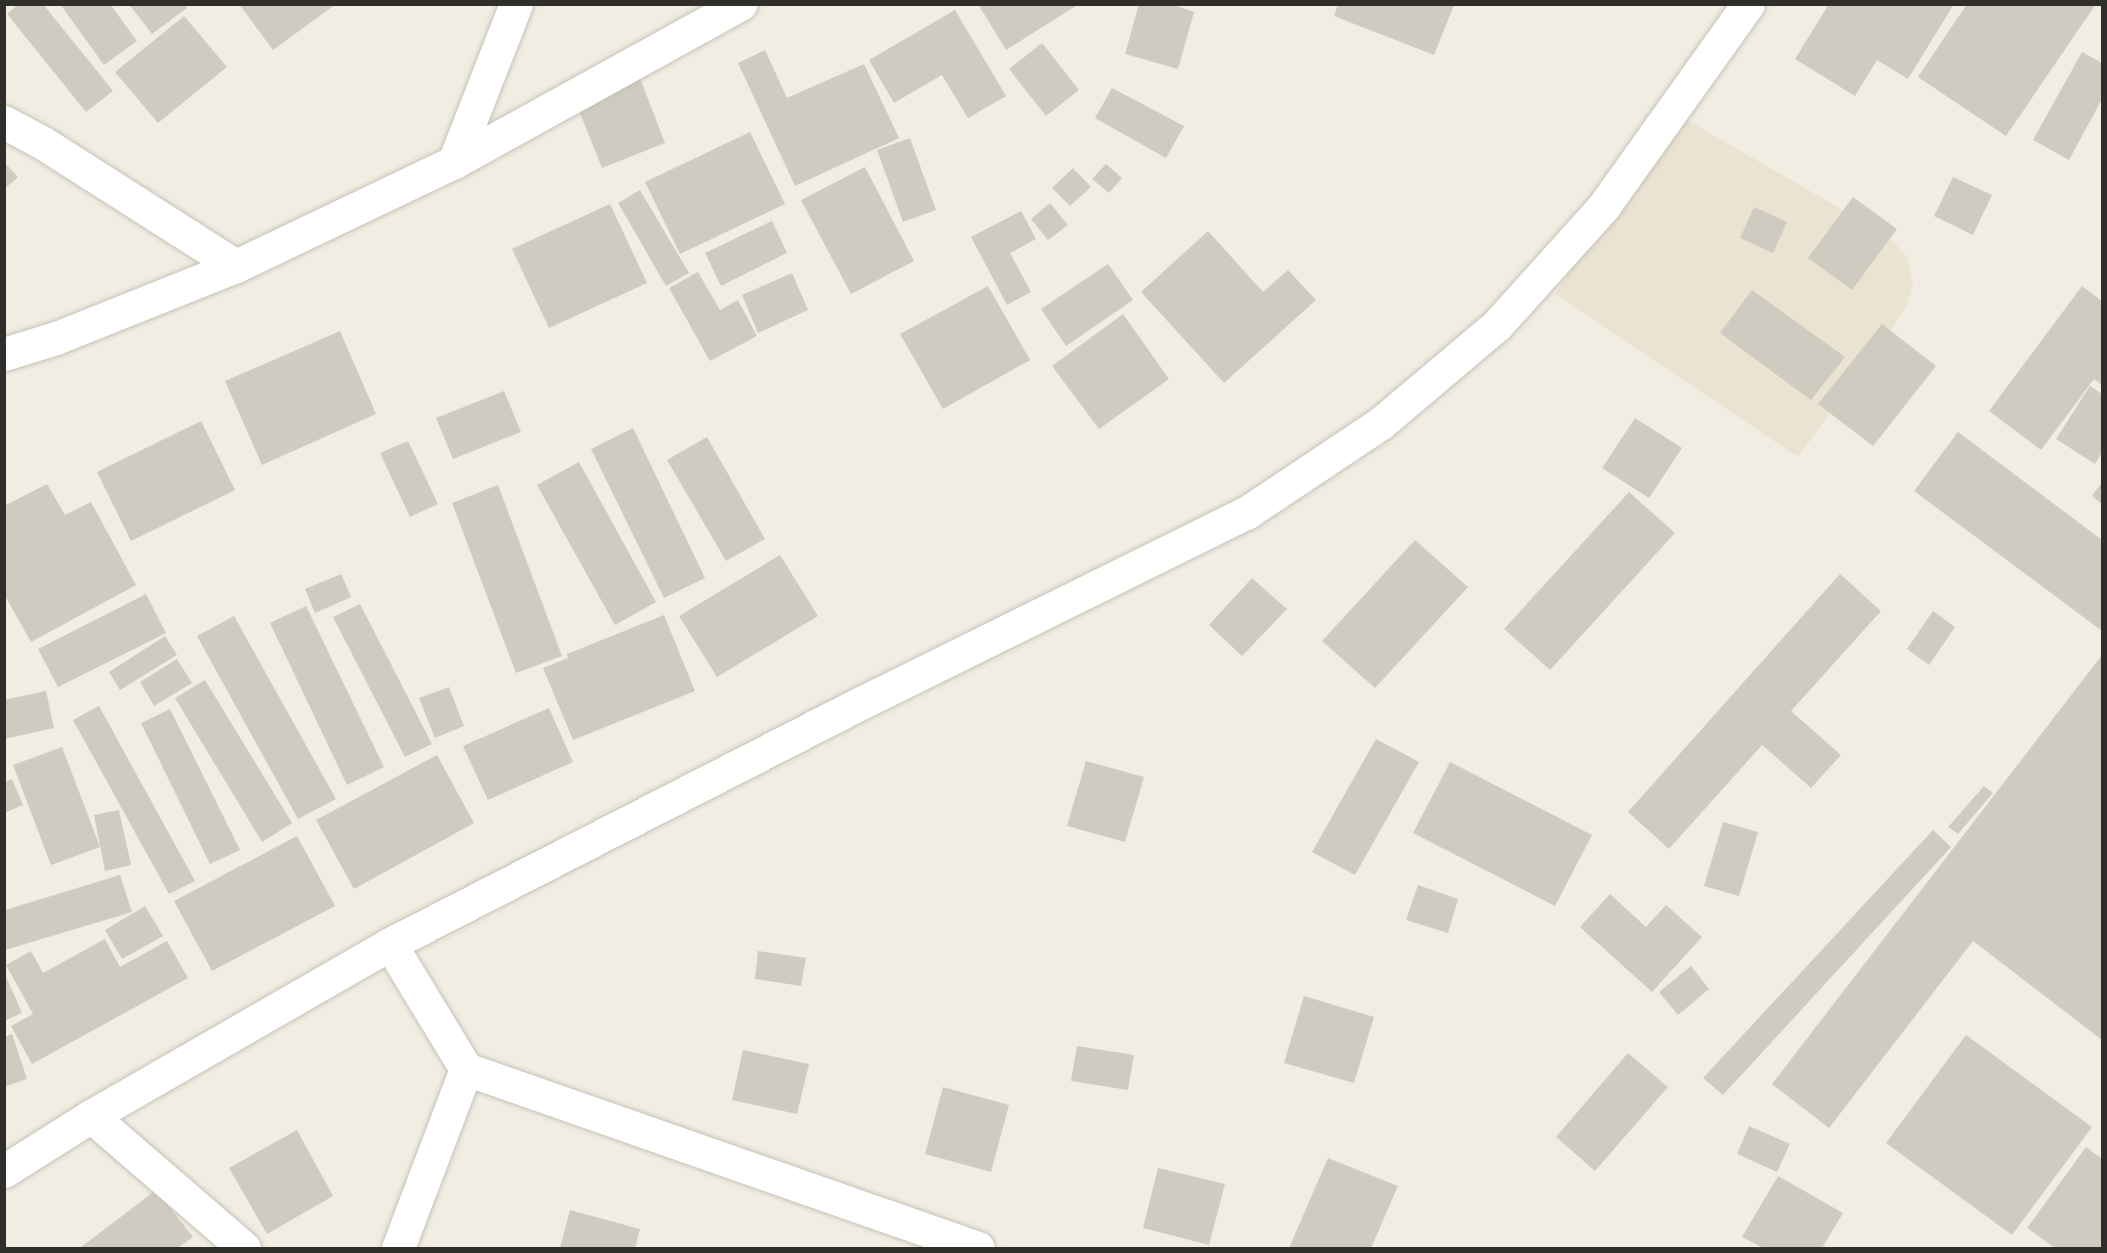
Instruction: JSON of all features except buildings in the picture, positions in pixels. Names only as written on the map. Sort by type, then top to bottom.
[{"type":"street","points":[[454,162],[516,4]]},
{"type":"street","points":[[4,354],[56,338],[236,266],[454,162],[740,4]]},
{"type":"street","points":[[4,1171],[91,1116],[390,944],[851,708],[1246,513],[1381,423],[1497,325],[1604,206],[1748,4]]},
{"type":"street","points":[[4,122],[43,143],[236,266]]},
{"type":"street","points":[[390,944],[466,1069],[978,1248]]},
{"type":"street","points":[[398,1248],[466,1069]]},
{"type":"street","points":[[91,1116],[244,1248]]},
{"type":"shaded area","points":[[1675,113],[1888,236],[1907,257],[1913,283],[1906,308],[1798,457],[1555,294]]}]
